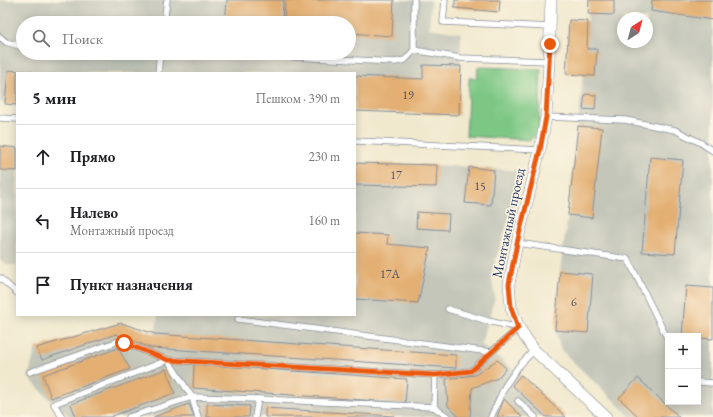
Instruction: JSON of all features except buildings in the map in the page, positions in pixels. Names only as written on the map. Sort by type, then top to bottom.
[{"type":"street","name":"Монтажный проезд","points":[[551,0],[546,117],[540,150],[517,243],[509,284],[511,307],[518,328],[534,350],[606,417]]},
{"type":"lane","points":[[165,16],[168,0]]},
{"type":"lane","points":[[355,60],[395,62],[405,60],[414,50],[414,0]]},
{"type":"lane","points":[[444,0],[443,22],[550,27]]},
{"type":"lane","points":[[0,38],[6,42],[16,45]]},
{"type":"lane","points":[[414,50],[460,58],[549,61]]},
{"type":"lane","points":[[158,72],[159,60]]},
{"type":"lane","points":[[546,117],[625,120],[675,130],[713,151]]},
{"type":"lane","points":[[0,118],[16,119]]},
{"type":"lane","points":[[356,141],[540,150]]},
{"type":"lane","points":[[517,243],[628,259],[665,334]]},
{"type":"lane","points":[[0,278],[16,292]]},
{"type":"lane","points":[[448,309],[518,328]]},
{"type":"lane","points":[[238,319],[491,352]]},
{"type":"lane","points":[[30,372],[119,341],[168,360],[435,375],[471,371],[518,328]]},
{"type":"lane","points":[[491,417],[505,386],[518,367],[534,350]]},
{"type":"lane","points":[[168,360],[192,397],[198,417]]},
{"type":"lane","points":[[62,417],[54,404],[168,360]]},
{"type":"lane","points":[[434,407],[435,375]]},
{"type":"lane","points":[[701,382],[713,383]]},
{"type":"lane","points":[[129,417],[192,397],[434,407],[448,417]]},
{"type":"lane","points":[[255,417],[258,399]]},
{"type":"lane","points":[[518,401],[535,417]]},
{"type":"shaded area","points":[[0,0],[431,0],[429,28],[461,33],[459,115],[356,111],[356,72],[16,72],[5,104],[0,102]]},
{"type":"shaded area","points":[[589,0],[713,0],[713,417],[631,417],[561,350],[555,330],[560,271],[568,215],[583,75],[566,74],[569,20],[588,21]]},
{"type":"shaded area","points":[[0,146],[16,148],[16,265],[8,265],[0,260]]},
{"type":"shaded area","points":[[356,163],[437,165],[524,171],[491,274],[495,297],[481,344],[521,375],[566,417],[70,417],[54,404],[28,377],[36,348],[121,323],[155,334],[158,316],[356,316]]},
{"type":"green space","points":[[478,67],[541,69],[539,132],[530,140],[466,136],[469,78],[477,78]]},
{"type":"route","points":[[124,343],[168,360],[435,375],[471,371],[518,328],[511,307],[509,284],[517,243],[540,150],[546,117],[550,44]]}]
